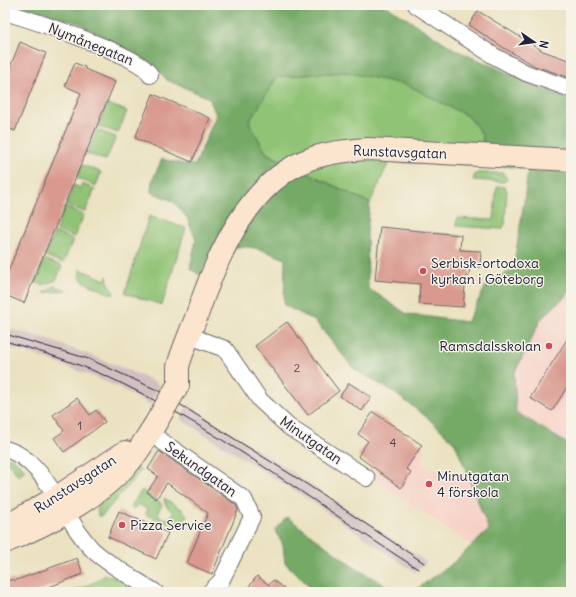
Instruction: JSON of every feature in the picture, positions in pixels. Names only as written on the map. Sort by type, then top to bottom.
[{"type":"street","points":[[416,5],[494,56],[526,73],[571,89]]},
{"type":"street","name":"Nymånegatan","points":[[5,12],[62,31],[136,61],[146,68],[150,75]]},
{"type":"street","name":"Runstavsgatan","points":[[5,527],[104,488],[129,463],[150,433],[178,385],[191,371],[198,339],[235,227],[265,189],[293,168],[308,159],[345,150],[369,149],[571,160]]},
{"type":"street","name":"Minutgatan","points":[[198,339],[225,349],[260,400],[289,427],[367,478]]},
{"type":"street","name":"Sekundgatan","points":[[150,433],[244,499],[252,517],[221,581],[210,592]]},
{"type":"street","points":[[5,449],[24,459],[42,476],[83,539],[94,551],[155,592]]},
{"type":"street","name":"Runstavsgatan","points":[[5,542],[34,530],[61,505]]},
{"type":"shaded area","name":"Ramsdalsskolan","points":[[571,291],[571,446],[516,412],[514,374],[541,319]]},
{"type":"shaded area","points":[[5,328],[41,337],[90,355],[140,375],[160,385],[150,405],[118,387],[84,373],[32,354],[5,347]]},
{"type":"shaded area","points":[[188,405],[427,562],[415,572],[300,494],[180,419]]},
{"type":"shaded area","name":"Minutgatan 4 förskola","points":[[373,412],[427,450],[421,464],[431,471],[441,469],[475,478],[477,501],[491,514],[490,558],[373,478],[379,471],[358,456],[368,441],[358,434]]},
{"type":"green space","points":[[17,5],[385,5],[456,50],[571,100],[571,291],[541,319],[514,374],[516,412],[571,446],[571,592],[413,592],[454,562],[489,530],[455,443],[428,418],[392,391],[354,369],[315,321],[284,305],[285,259],[266,251],[251,247],[235,247],[214,250],[200,275],[190,269],[196,239],[187,218],[173,201],[151,192],[152,181],[162,159],[187,165],[195,165],[216,115],[209,98],[167,80],[154,65],[79,23]],"holes":[[[345,72],[407,85],[469,117],[482,134],[487,165],[528,168],[513,270],[488,282],[467,322],[407,314],[368,288],[367,233],[370,203],[266,153],[249,122],[277,77]]]},
{"type":"green space","points":[[345,72],[407,84],[469,117],[482,134],[487,165],[389,162],[370,203],[266,153],[249,122],[277,77]]},
{"type":"green space","points":[[107,104],[127,111],[118,133],[98,126]]},
{"type":"green space","points":[[97,130],[116,137],[106,160],[87,154]]},
{"type":"green space","points":[[82,165],[101,172],[96,186],[77,178]]},
{"type":"green space","points":[[504,173],[507,180],[503,182],[473,180],[475,174]]},
{"type":"green space","points":[[82,184],[95,189],[85,212],[66,205],[74,185],[80,188]]},
{"type":"green space","points":[[498,186],[505,187],[507,190],[505,224],[502,229],[456,226],[457,218],[494,220],[496,190]]},
{"type":"green space","points":[[65,207],[84,215],[74,237],[56,230]]},
{"type":"green space","points":[[149,216],[186,228],[162,305],[125,293]]},
{"type":"green space","points":[[55,232],[73,240],[63,263],[45,256]]},
{"type":"green space","points":[[44,259],[62,266],[56,280],[43,285],[35,282]]},
{"type":"green space","points":[[80,269],[105,280],[107,276],[109,285],[114,292],[113,295],[84,282],[79,277]]},
{"type":"green space","points":[[54,286],[67,290],[44,293]]},
{"type":"green space","points":[[5,457],[12,458],[25,470],[18,476]]},
{"type":"green space","points":[[135,467],[141,470],[102,516],[98,516],[97,508],[99,501]]},
{"type":"green space","points":[[142,490],[152,498],[159,501],[162,506],[158,511],[160,518],[169,519],[173,513],[166,506],[164,498],[183,510],[187,516],[185,520],[181,524],[174,525],[146,515],[147,509],[138,504],[134,509],[132,508],[131,506]]},
{"type":"green space","points":[[287,517],[355,568],[396,591],[401,592],[311,592],[308,585],[285,563],[283,545],[275,530]]},
{"type":"green space","points":[[105,575],[121,580],[139,592],[73,592],[95,582]]},
{"type":"building","points":[[478,11],[543,51],[571,61],[571,78],[535,66],[469,25]]},
{"type":"building","points":[[20,42],[46,53],[15,131],[5,127],[5,80]]},
{"type":"building","points":[[75,63],[115,82],[24,303],[5,295],[5,279],[81,93],[65,86]]},
{"type":"building","points":[[153,94],[210,118],[192,162],[135,138]]},
{"type":"building","name":"Serbisk-ortodoxa kyrkan i Göteborg","points":[[380,227],[461,235],[460,250],[481,251],[480,267],[470,266],[469,276],[466,276],[463,307],[419,304],[420,284],[375,280]]},
{"type":"building","points":[[287,322],[339,391],[308,415],[255,346]]},
{"type":"building","points":[[571,333],[571,381],[552,411],[530,398]]},
{"type":"building","points":[[349,383],[371,397],[362,411],[340,396]]},
{"type":"building","points":[[77,398],[90,415],[96,410],[105,422],[64,452],[54,438],[64,431],[53,415]]},
{"type":"building","points":[[373,412],[422,445],[406,469],[411,472],[401,488],[358,456],[368,441],[358,434]]},
{"type":"building","points":[[159,451],[236,505],[238,510],[212,574],[187,563],[208,513],[167,483],[156,499],[147,492],[158,476],[148,469]]},
{"type":"building","points":[[119,511],[168,533],[156,559],[108,537]]},
{"type":"building","points":[[77,558],[83,574],[36,592],[5,592],[5,582],[13,579],[14,581]]},
{"type":"building","points":[[257,576],[269,585],[273,580],[289,592],[245,592]]},
{"type":"tram line","points":[[5,334],[89,359],[157,390],[311,487],[424,563]]},
{"type":"tram line","points":[[5,341],[51,355],[96,372],[163,405],[274,473],[418,569]]},
{"type":"place","name":"Serbisk-ortodoxa kyrkan i Göteborg","points":[[423,271]]},
{"type":"place","name":"Ramsdalsskolan","points":[[549,346]]},
{"type":"place","name":"Minutgatan 4 förskola","points":[[429,484]]},
{"type":"place","name":"Pizza Service","points":[[122,525]]}]
